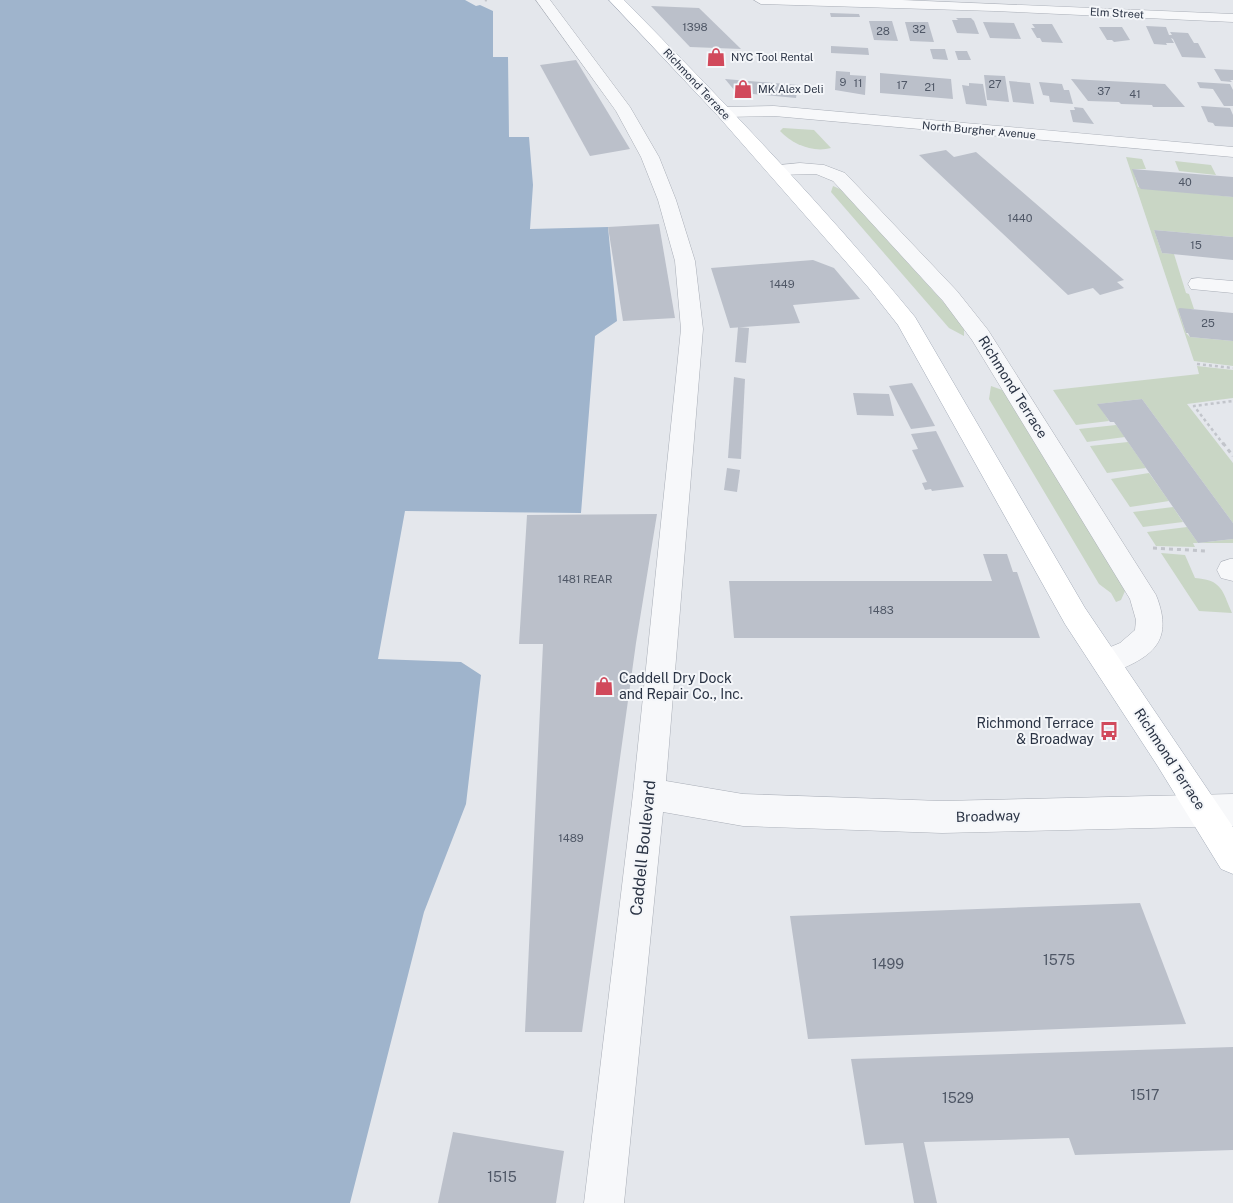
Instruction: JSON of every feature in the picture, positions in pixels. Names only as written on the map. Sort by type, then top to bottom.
[{"type":"main road","name":"Richmond Terrace","points":[[616,0],[724,112],[875,282],[907,322],[1075,616],[1106,662],[1218,810],[1233,857]]},
{"type":"street","name":"Caddell Boulevard","points":[[543,0],[624,110],[644,144],[668,200],[685,260],[692,329],[649,794],[604,1203]]},
{"type":"street","name":"Elm Street","points":[[761,0],[994,7],[1233,18]]},
{"type":"street","name":"North Burgher Avenue","points":[[724,112],[774,111],[1233,152]]},
{"type":"street","name":"Richmond Terrace","points":[[776,170],[813,168],[839,177],[950,296],[980,335],[1142,595],[1150,613],[1149,631],[1140,647],[1132,653],[1106,662]]},
{"type":"street","points":[[1198,284],[1233,287]]},
{"type":"street","name":"Broadway","points":[[649,794],[743,810],[942,817],[1218,810]]},
{"type":"path","points":[[1197,364],[1233,368]]},
{"type":"path","points":[[1233,401],[1194,406],[1233,456]]},
{"type":"path","points":[[1153,548],[1206,551]]},
{"type":"green space","points":[[783,128],[814,130],[831,148],[817,149],[803,146],[785,136],[780,131]]},
{"type":"green space","points":[[1126,157],[1142,159],[1146,169],[1133,169],[1138,187],[1233,197],[1233,237],[1154,230],[1162,253],[1174,254],[1186,293],[1189,294],[1194,309],[1178,309],[1186,333],[1190,337],[1233,341],[1233,366],[1194,361]]},
{"type":"green space","points":[[1175,161],[1211,165],[1216,175],[1179,171]]},
{"type":"green space","points":[[833,186],[842,190],[946,305],[964,328],[964,336],[949,328],[831,192]]},
{"type":"green space","points":[[1197,366],[1233,370],[1233,398],[1187,404],[1233,463],[1233,523],[1142,399],[1098,404],[1109,421],[1076,425],[1053,390],[1199,374]]},
{"type":"green space","points":[[991,386],[1005,391],[1123,584],[1125,591],[1121,600],[1116,602],[1111,593],[1099,584],[989,399]]},
{"type":"green space","points":[[1116,425],[1125,437],[1087,442],[1079,429]]},
{"type":"green space","points":[[1128,442],[1146,468],[1107,473],[1090,446]]},
{"type":"green space","points":[[1149,473],[1169,501],[1130,507],[1111,479]]},
{"type":"green space","points":[[1173,507],[1183,522],[1143,527],[1133,512]]},
{"type":"green space","points":[[1187,527],[1198,543],[1193,543],[1195,547],[1156,546],[1147,532]]},
{"type":"green space","points":[[1233,539],[1233,543],[1198,543]]},
{"type":"green space","points":[[1161,553],[1185,555],[1195,578],[1211,581],[1216,584],[1223,592],[1232,613],[1199,611]]},
{"type":"water","points":[[0,0],[465,0],[476,6],[480,5],[493,11],[493,57],[508,57],[509,137],[529,137],[533,185],[530,229],[608,227],[617,321],[595,336],[581,513],[405,511],[378,659],[461,662],[481,675],[466,804],[424,912],[350,1203],[0,1203]]},
{"type":"building","points":[[651,6],[699,8],[741,49],[690,47]]},
{"type":"building","points":[[830,13],[859,14],[860,17],[831,17]]},
{"type":"building","points":[[956,18],[971,18],[979,34],[957,33],[952,20],[958,20]]},
{"type":"building","points":[[869,21],[892,21],[898,41],[874,40]]},
{"type":"building","points":[[905,22],[928,22],[934,42],[910,41]]},
{"type":"building","points":[[983,22],[1014,23],[1021,39],[990,38]]},
{"type":"building","points":[[1032,24],[1052,24],[1063,43],[1042,42],[1031,28],[1035,28]]},
{"type":"building","points":[[1146,26],[1166,27],[1169,35],[1172,35],[1170,32],[1188,33],[1194,43],[1198,43],[1206,58],[1182,57],[1173,39],[1171,38],[1174,43],[1166,43],[1167,45],[1154,44]]},
{"type":"building","points":[[1099,27],[1122,27],[1130,40],[1114,42],[1107,40]]},
{"type":"building","points":[[831,46],[868,48],[869,55],[831,53]]},
{"type":"building","points":[[930,49],[945,49],[948,60],[933,59]]},
{"type":"building","points":[[955,51],[967,51],[971,60],[958,60]]},
{"type":"building","points":[[576,60],[630,149],[590,156],[540,65]]},
{"type":"building","points":[[1214,69],[1233,70],[1233,80],[1230,80],[1232,82],[1221,81]]},
{"type":"building","points":[[836,71],[850,72],[850,75],[866,76],[865,95],[835,90]]},
{"type":"building","points":[[880,73],[951,79],[953,99],[880,93]]},
{"type":"building","points":[[984,75],[1005,76],[1009,102],[987,100]]},
{"type":"building","points":[[725,79],[798,85],[796,98],[742,93],[735,91]]},
{"type":"building","points":[[1071,79],[1165,84],[1185,107],[1153,107],[1152,105],[1088,101]]},
{"type":"building","points":[[1009,81],[1030,83],[1034,104],[1013,102]]},
{"type":"building","points":[[1039,82],[1062,84],[1064,90],[1069,90],[1073,104],[1050,102],[1049,96],[1043,95]]},
{"type":"building","points":[[1197,82],[1230,84],[1233,90],[1233,106],[1224,106],[1213,89],[1200,88]]},
{"type":"building","points":[[969,83],[983,84],[987,106],[966,104],[962,85],[969,86]]},
{"type":"building","points":[[1201,106],[1230,108],[1233,115],[1233,127],[1215,126],[1213,123],[1208,122]]},
{"type":"building","points":[[1074,107],[1083,108],[1094,124],[1073,122],[1070,110],[1075,110]]},
{"type":"building","points":[[946,150],[954,157],[976,152],[1124,280],[1117,282],[1124,288],[1100,295],[1093,288],[1068,295],[919,155]]},
{"type":"building","points":[[1132,169],[1233,177],[1233,197],[1141,189]]},
{"type":"building","points":[[659,224],[675,318],[623,321],[608,227]]},
{"type":"building","points":[[1154,230],[1233,237],[1233,260],[1162,253]]},
{"type":"building","points":[[813,260],[834,268],[860,299],[793,305],[800,323],[730,328],[711,268]]},
{"type":"building","points":[[1178,309],[1233,313],[1233,341],[1190,337],[1186,333]]},
{"type":"building","points":[[738,327],[749,328],[746,363],[735,362]]},
{"type":"building","points":[[734,377],[745,379],[741,459],[728,458]]},
{"type":"building","points":[[912,383],[935,426],[911,429],[889,386]]},
{"type":"building","points":[[853,393],[889,394],[894,416],[857,415]]},
{"type":"building","points":[[1142,399],[1233,523],[1233,539],[1198,543],[1114,422],[1110,422],[1097,404]]},
{"type":"building","points":[[936,431],[964,487],[932,491],[931,489],[925,490],[922,483],[927,482],[912,450],[918,449],[911,434]]},
{"type":"building","points":[[727,468],[740,470],[737,492],[724,490]]},
{"type":"building","points":[[657,514],[636,643],[582,1032],[525,1032],[543,644],[519,644],[527,515]]},
{"type":"building","points":[[983,554],[1007,554],[1013,572],[1017,572],[1040,638],[734,638],[729,581],[992,581]]},
{"type":"building","points":[[1140,903],[1186,1024],[808,1039],[790,916]]},
{"type":"building","points":[[1233,1047],[1233,1150],[1075,1155],[1069,1138],[924,1142],[937,1203],[914,1203],[903,1143],[865,1145],[851,1059]]},
{"type":"building","points":[[453,1132],[564,1151],[556,1203],[438,1203]]},
{"type":"place","name":"NYC Tool Rental","points":[[716,57]]},
{"type":"place","name":"MK Alex Deli","points":[[743,89]]},
{"type":"place","name":"Caddell Dry Dock and Repair Co., Inc.","points":[[604,686]]},
{"type":"place","name":"Richmond Terrace & Broadway","points":[[1109,731]]}]
